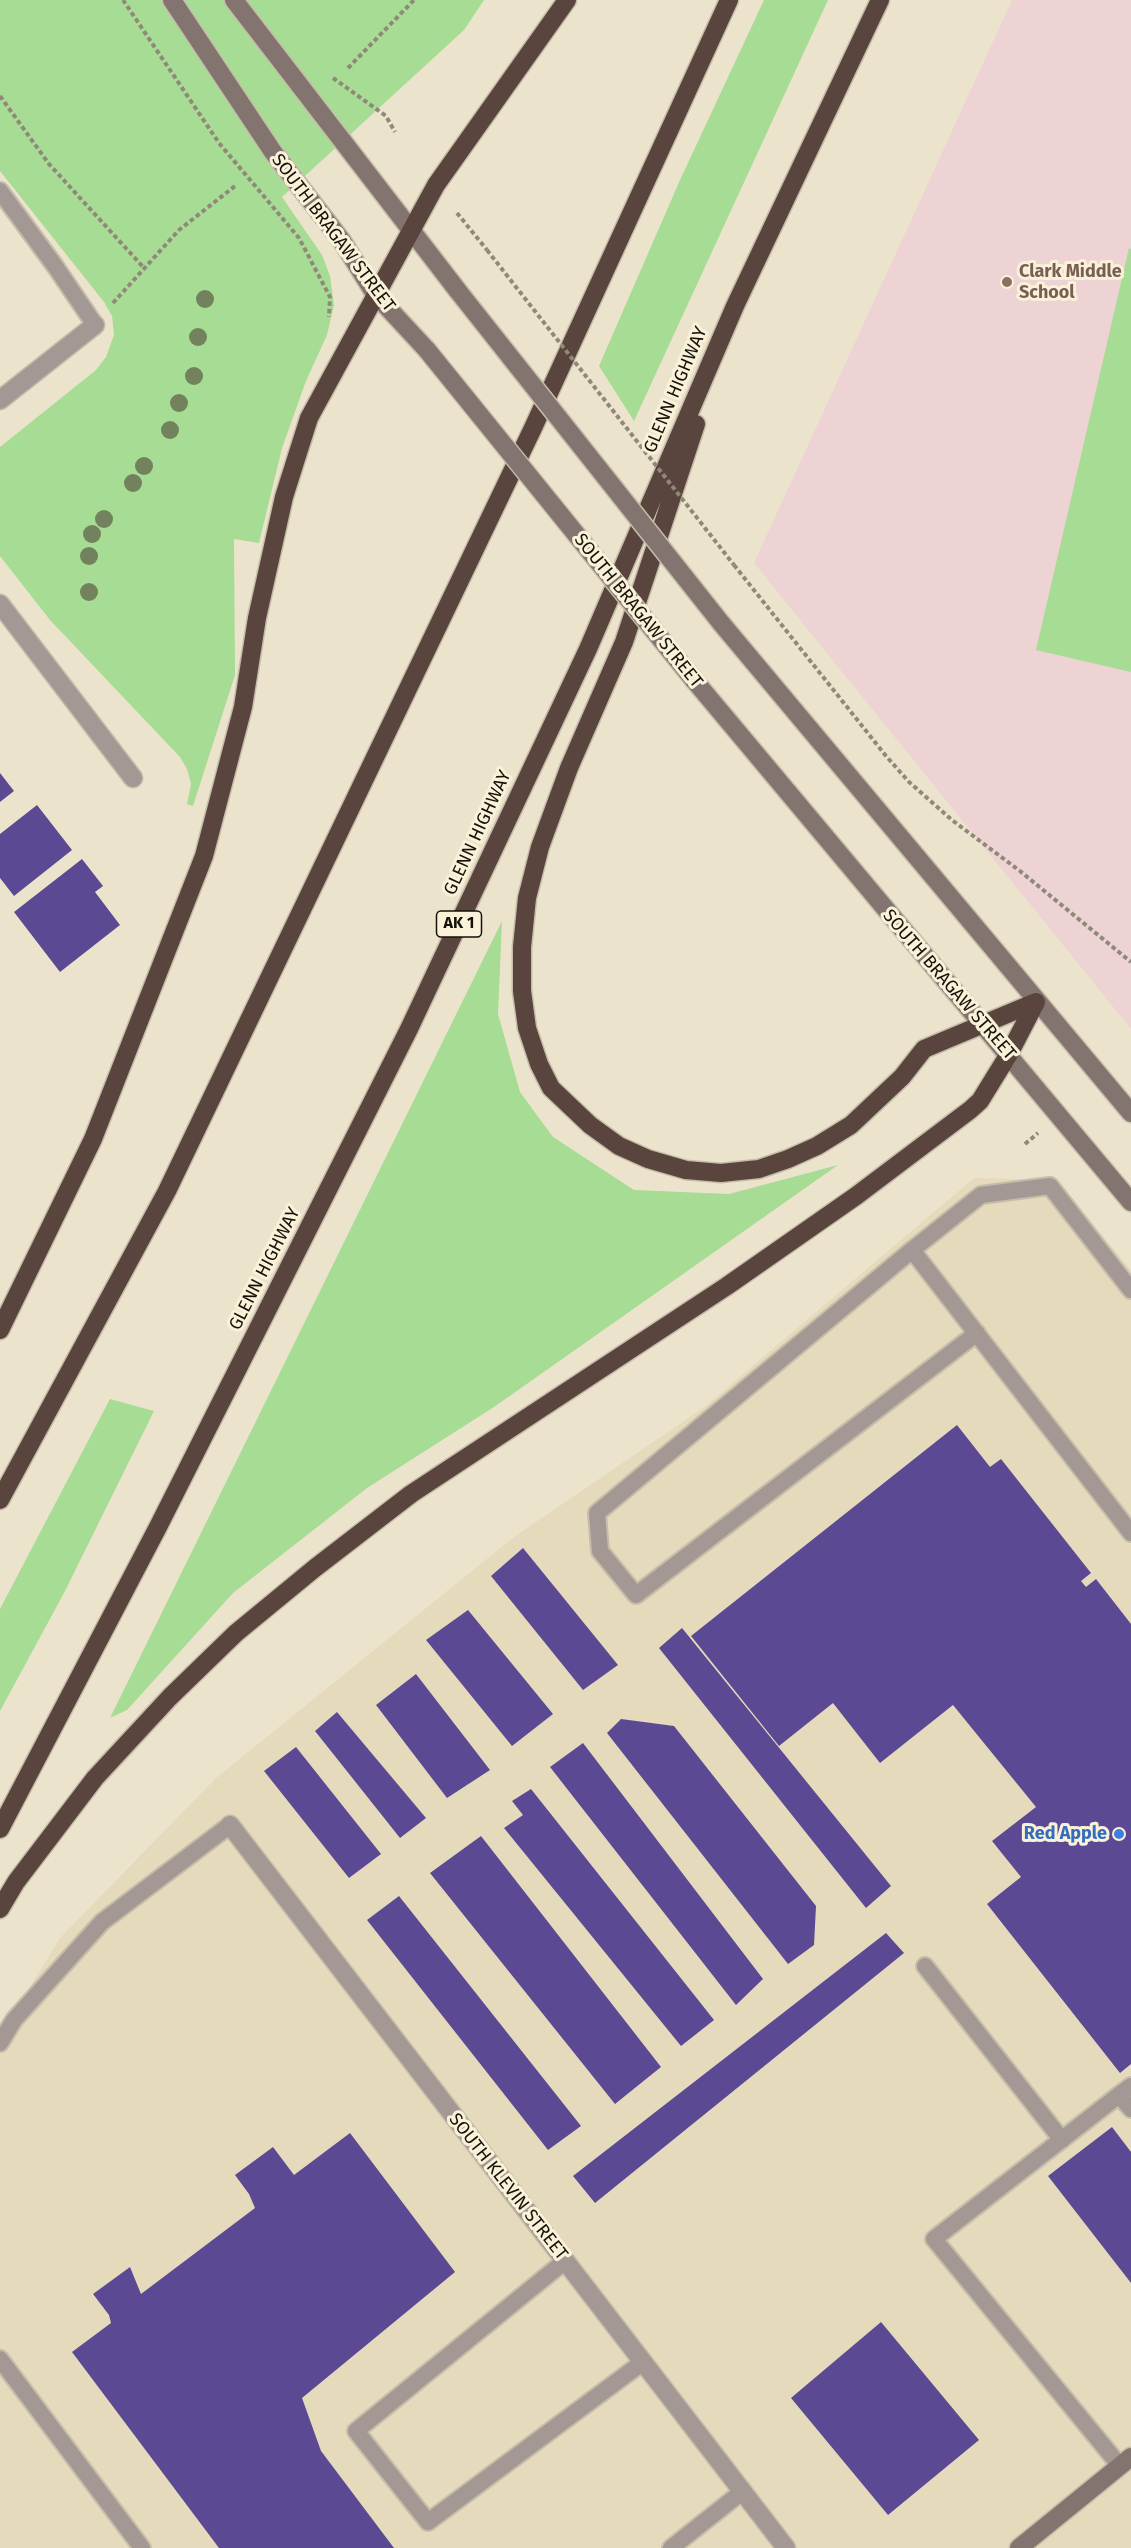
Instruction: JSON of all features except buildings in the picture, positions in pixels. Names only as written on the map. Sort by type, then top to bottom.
[{"type":"highway","points":[[0,1330],[93,1139],[204,856],[243,707],[257,618],[284,497],[309,418],[375,294],[412,233],[436,185],[567,0]]},
{"type":"highway","points":[[0,1500],[167,1191],[533,428],[729,0]]},
{"type":"highway","name":"GLENN HIGHWAY","points":[[0,1829],[153,1537],[409,1029],[588,649],[735,306],[880,0]]},
{"type":"highway","points":[[735,306],[624,642],[569,768],[540,847],[527,898],[522,946],[522,991],[527,1028],[539,1064],[552,1088],[569,1107],[619,1146],[648,1159],[686,1170],[721,1173],[759,1169],[818,1146],[851,1125],[902,1077],[924,1049],[1036,1002]]},
{"type":"highway","points":[[0,1909],[16,1882],[95,1778],[170,1697],[236,1633],[411,1494],[717,1293],[856,1196],[980,1101],[1009,1054],[1036,1002]]},
{"type":"main road","name":"SOUTH BRAGAW STREET","points":[[172,0],[273,152],[342,241],[375,294],[427,350],[694,680],[1131,1202]]},
{"type":"main road","points":[[234,0],[412,233],[720,623],[1131,1113]]},
{"type":"main road","points":[[1019,2548],[1125,2461]]},
{"type":"street","points":[[0,400],[95,325]]},
{"type":"street","points":[[0,604],[133,778]]},
{"type":"street","name":"SOUTH KLEVIN STREET","points":[[230,1825],[786,2548]]},
{"type":"lane","points":[[0,192],[95,325]]},
{"type":"lane","points":[[977,1333],[636,1595],[600,1551],[597,1513],[981,1195],[1050,1186],[1131,1290]]},
{"type":"lane","points":[[912,1250],[1131,1533]]},
{"type":"lane","points":[[0,2043],[14,2020],[102,1922],[230,1825]]},
{"type":"lane","points":[[926,1966],[1062,2140]]},
{"type":"lane","points":[[1125,2461],[934,2239],[1125,2091],[1131,2109]]},
{"type":"lane","points":[[566,2261],[356,2431],[428,2522],[643,2362]]},
{"type":"lane","points":[[0,2359],[142,2548]]},
{"type":"lane","points":[[671,2548],[743,2492]]},
{"type":"path","points":[[123,0],[219,143],[299,238],[330,297],[329,318]]},
{"type":"path","points":[[348,68],[414,0]]},
{"type":"path","points":[[326,72],[355,96],[386,116],[395,132]]},
{"type":"path","points":[[0,96],[49,164],[144,268]]},
{"type":"path","points":[[95,325],[179,230],[236,186]]},
{"type":"path","points":[[457,213],[734,565],[909,782],[952,820],[1131,962]]},
{"type":"shaded area","name":"Clark Middle School","points":[[1012,0],[1131,0],[1131,1029],[754,563]]},
{"type":"shaded area","points":[[974,1178],[1057,1180],[1131,1270],[1131,2548],[0,2548],[0,2036],[60,1938],[216,1778],[514,1537],[703,1408]]},
{"type":"green space","points":[[0,0],[484,0],[464,30],[282,197],[322,255],[330,276],[334,305],[327,335],[306,381],[282,448],[259,543],[234,539],[235,675],[193,806],[187,804],[191,784],[187,769],[180,757],[50,620],[0,556],[0,447],[96,370],[106,357],[114,335],[112,316],[104,302],[0,171]]},
{"type":"green space","points":[[764,0],[828,0],[634,421],[599,366],[680,180]]},
{"type":"green space","points":[[1129,248],[1131,249],[1131,672],[1036,650]]},
{"type":"green space","points":[[502,921],[498,1014],[520,1092],[553,1137],[634,1190],[729,1194],[838,1165],[494,1407],[367,1488],[233,1593],[127,1710],[110,1718]]},
{"type":"green space","points":[[110,1399],[154,1411],[64,1593],[0,1711],[0,1609]]},
{"type":"place","name":"Clark Middle School","points":[[1007,282]]},
{"type":"place","name":"Red Apple","points":[[1119,1834]]}]
